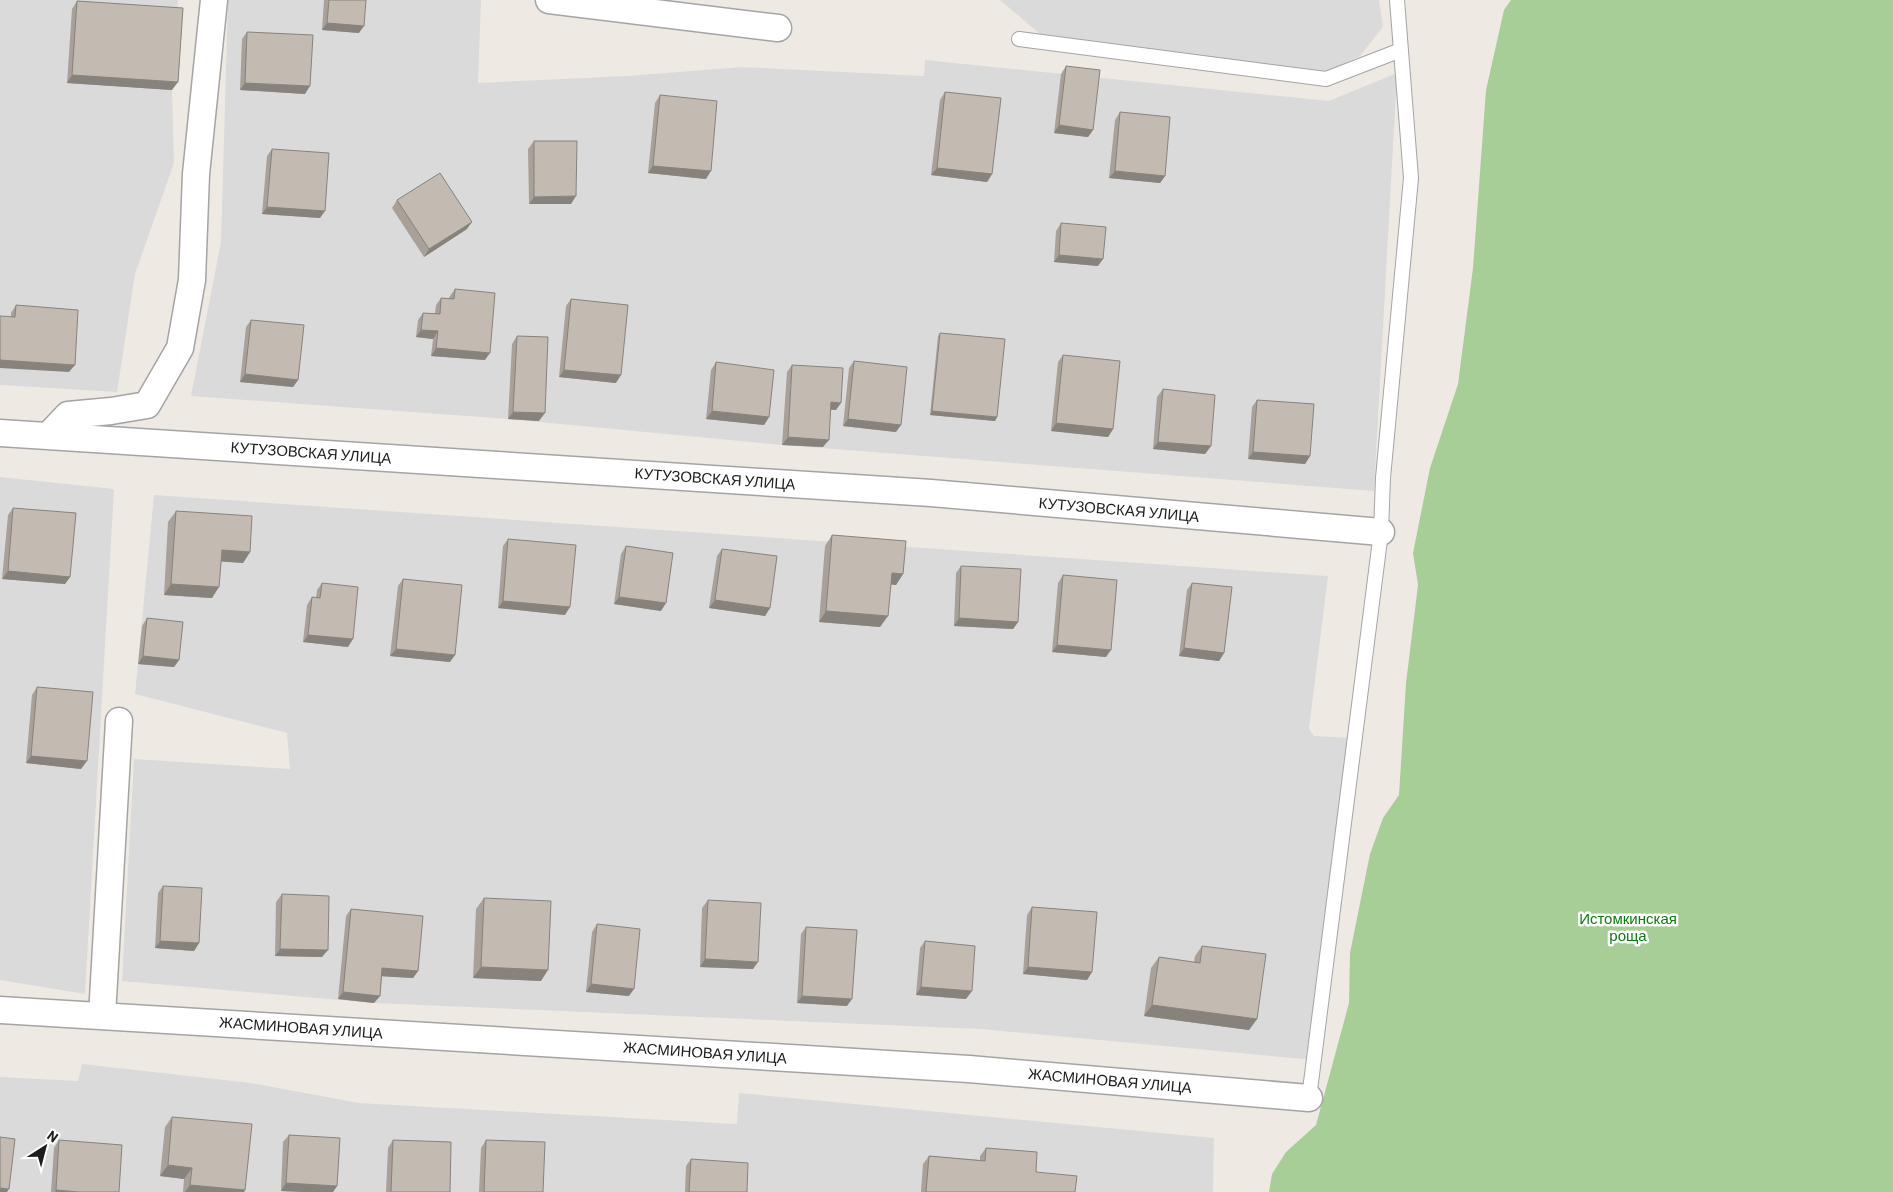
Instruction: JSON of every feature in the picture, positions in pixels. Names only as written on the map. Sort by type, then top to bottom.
[{"type":"street","points":[[49,435],[68,415],[111,411],[146,404],[180,348],[192,280],[196,174],[214,0]]},
{"type":"street","points":[[549,0],[778,28]]},
{"type":"street","name":"КУТУЗОВСКАЯ УЛИЦА","points":[[0,433],[931,493],[1381,532]]},
{"type":"street","points":[[102,1016],[119,721]]},
{"type":"street","name":"ЖАСМИНОВАЯ УЛИЦА","points":[[0,1010],[969,1069],[1309,1098]]},
{"type":"lane","points":[[1309,1098],[1381,532],[1383,478],[1410,178],[1396,0]]},
{"type":"lane","points":[[1019,39],[1326,79],[1401,50]]},
{"type":"shaded area","points":[[0,0],[178,0],[172,90],[174,163],[135,274],[117,392],[0,385]]},
{"type":"shaded area","points":[[228,0],[481,0],[478,83],[628,76],[742,67],[924,76],[925,60],[1329,101],[1397,73],[1374,491],[782,445],[508,419],[191,396],[221,242]]},
{"type":"shaded area","points":[[1000,0],[1379,0],[1383,27],[1360,56],[1319,76],[1052,44]]},
{"type":"shaded area","points":[[0,477],[114,489],[85,994],[0,980]]},
{"type":"shaded area","points":[[154,495],[1328,576],[1309,729],[1314,736],[1354,738],[1314,1060],[980,1029],[374,1003],[122,981],[134,759],[290,769],[287,733],[135,694]]},
{"type":"shaded area","points":[[82,1064],[251,1083],[359,1103],[737,1124],[739,1093],[1214,1138],[1213,1192],[0,1192],[0,1077],[78,1081]]},
{"type":"green space","name":"Истомкинская роща","points":[[1511,0],[1893,0],[1893,1192],[1269,1192],[1272,1174],[1286,1152],[1316,1125],[1349,1003],[1350,953],[1370,854],[1383,818],[1399,795],[1406,683],[1418,585],[1413,553],[1430,468],[1458,384],[1473,268],[1486,90],[1504,10]]},
{"type":"building","points":[[329,0],[366,0],[364,26],[327,23]]},
{"type":"building","points":[[77,1],[183,8],[178,82],[72,75]]},
{"type":"building","points":[[247,32],[313,35],[310,86],[245,83]]},
{"type":"building","points":[[1066,66],[1100,70],[1093,130],[1059,125]]},
{"type":"building","points":[[945,92],[1001,98],[992,174],[937,168]]},
{"type":"building","points":[[660,95],[717,101],[711,171],[653,166]]},
{"type":"building","points":[[1120,112],[1170,117],[1165,176],[1115,171]]},
{"type":"building","points":[[534,141],[577,141],[576,196],[534,197]]},
{"type":"building","points":[[272,149],[329,153],[325,211],[267,207]]},
{"type":"building","points":[[440,173],[472,222],[429,249],[397,200]]},
{"type":"building","points":[[1061,223],[1106,227],[1103,259],[1059,255]]},
{"type":"building","points":[[455,289],[495,293],[490,353],[436,348],[438,331],[421,330],[423,313],[440,314],[441,298],[454,299]]},
{"type":"building","points":[[571,299],[628,305],[621,375],[564,370]]},
{"type":"building","points":[[16,305],[78,310],[75,365],[0,360],[0,316],[15,317]]},
{"type":"building","points":[[251,320],[304,325],[298,380],[245,374]]},
{"type":"building","points":[[940,333],[1005,339],[997,417],[932,411]]},
{"type":"building","points":[[517,336],[548,337],[545,413],[513,412]]},
{"type":"building","points":[[1063,355],[1120,361],[1113,429],[1056,423]]},
{"type":"building","points":[[854,361],[907,367],[901,425],[848,419]]},
{"type":"building","points":[[716,362],[774,370],[769,417],[712,411]]},
{"type":"building","points":[[792,365],[843,368],[841,403],[831,402],[829,440],[788,437]]},
{"type":"building","points":[[1163,389],[1215,395],[1211,446],[1158,442]]},
{"type":"building","points":[[1257,400],[1314,404],[1310,456],[1253,452]]},
{"type":"building","points":[[13,508],[76,513],[70,577],[8,571]]},
{"type":"building","points":[[176,511],[252,516],[250,552],[222,550],[219,587],[171,584]]},
{"type":"building","points":[[832,535],[906,541],[903,574],[892,573],[888,616],[826,611]]},
{"type":"building","points":[[508,539],[576,545],[570,607],[503,601]]},
{"type":"building","points":[[626,546],[673,553],[666,603],[619,597]]},
{"type":"building","points":[[722,549],[777,556],[770,608],[715,600]]},
{"type":"building","points":[[961,566],[1021,569],[1018,622],[959,618]]},
{"type":"building","points":[[1063,575],[1117,580],[1111,650],[1057,645]]},
{"type":"building","points":[[403,579],[462,585],[455,655],[396,649]]},
{"type":"building","points":[[322,583],[358,587],[353,639],[308,635],[312,597],[320,598]]},
{"type":"building","points":[[1192,583],[1232,587],[1224,653],[1184,648]]},
{"type":"building","points":[[147,618],[183,622],[179,660],[143,656]]},
{"type":"building","points":[[37,687],[93,692],[87,761],[31,756]]},
{"type":"building","points":[[163,886],[202,888],[199,943],[160,941]]},
{"type":"building","points":[[282,894],[329,896],[328,950],[280,949]]},
{"type":"building","points":[[484,898],[551,901],[548,970],[481,967]]},
{"type":"building","points":[[708,900],[761,903],[758,962],[705,959]]},
{"type":"building","points":[[1032,907],[1097,912],[1092,972],[1028,967]]},
{"type":"building","points":[[351,909],[423,916],[418,971],[382,968],[380,996],[343,992]]},
{"type":"building","points":[[597,924],[640,929],[634,989],[591,984]]},
{"type":"building","points":[[806,927],[857,930],[852,999],[802,996]]},
{"type":"building","points":[[925,941],[975,946],[972,991],[921,987]]},
{"type":"building","points":[[1202,946],[1266,954],[1257,1019],[1152,1005],[1159,957],[1200,963]]},
{"type":"building","points":[[172,1117],[252,1124],[245,1190],[190,1185],[192,1168],[168,1165]]},
{"type":"building","points":[[289,1135],[340,1138],[337,1186],[286,1183]]},
{"type":"building","points":[[0,1137],[15,1139],[9,1189],[0,1188]]},
{"type":"building","points":[[59,1140],[122,1145],[119,1192],[56,1190]]},
{"type":"building","points":[[393,1140],[451,1142],[450,1192],[391,1192]]},
{"type":"building","points":[[486,1140],[545,1142],[543,1192],[484,1192]]},
{"type":"building","points":[[986,1148],[1037,1152],[1036,1172],[1077,1176],[1075,1192],[926,1192],[929,1156],[985,1161]]},
{"type":"building","points":[[691,1159],[748,1163],[747,1192],[689,1192]]}]
